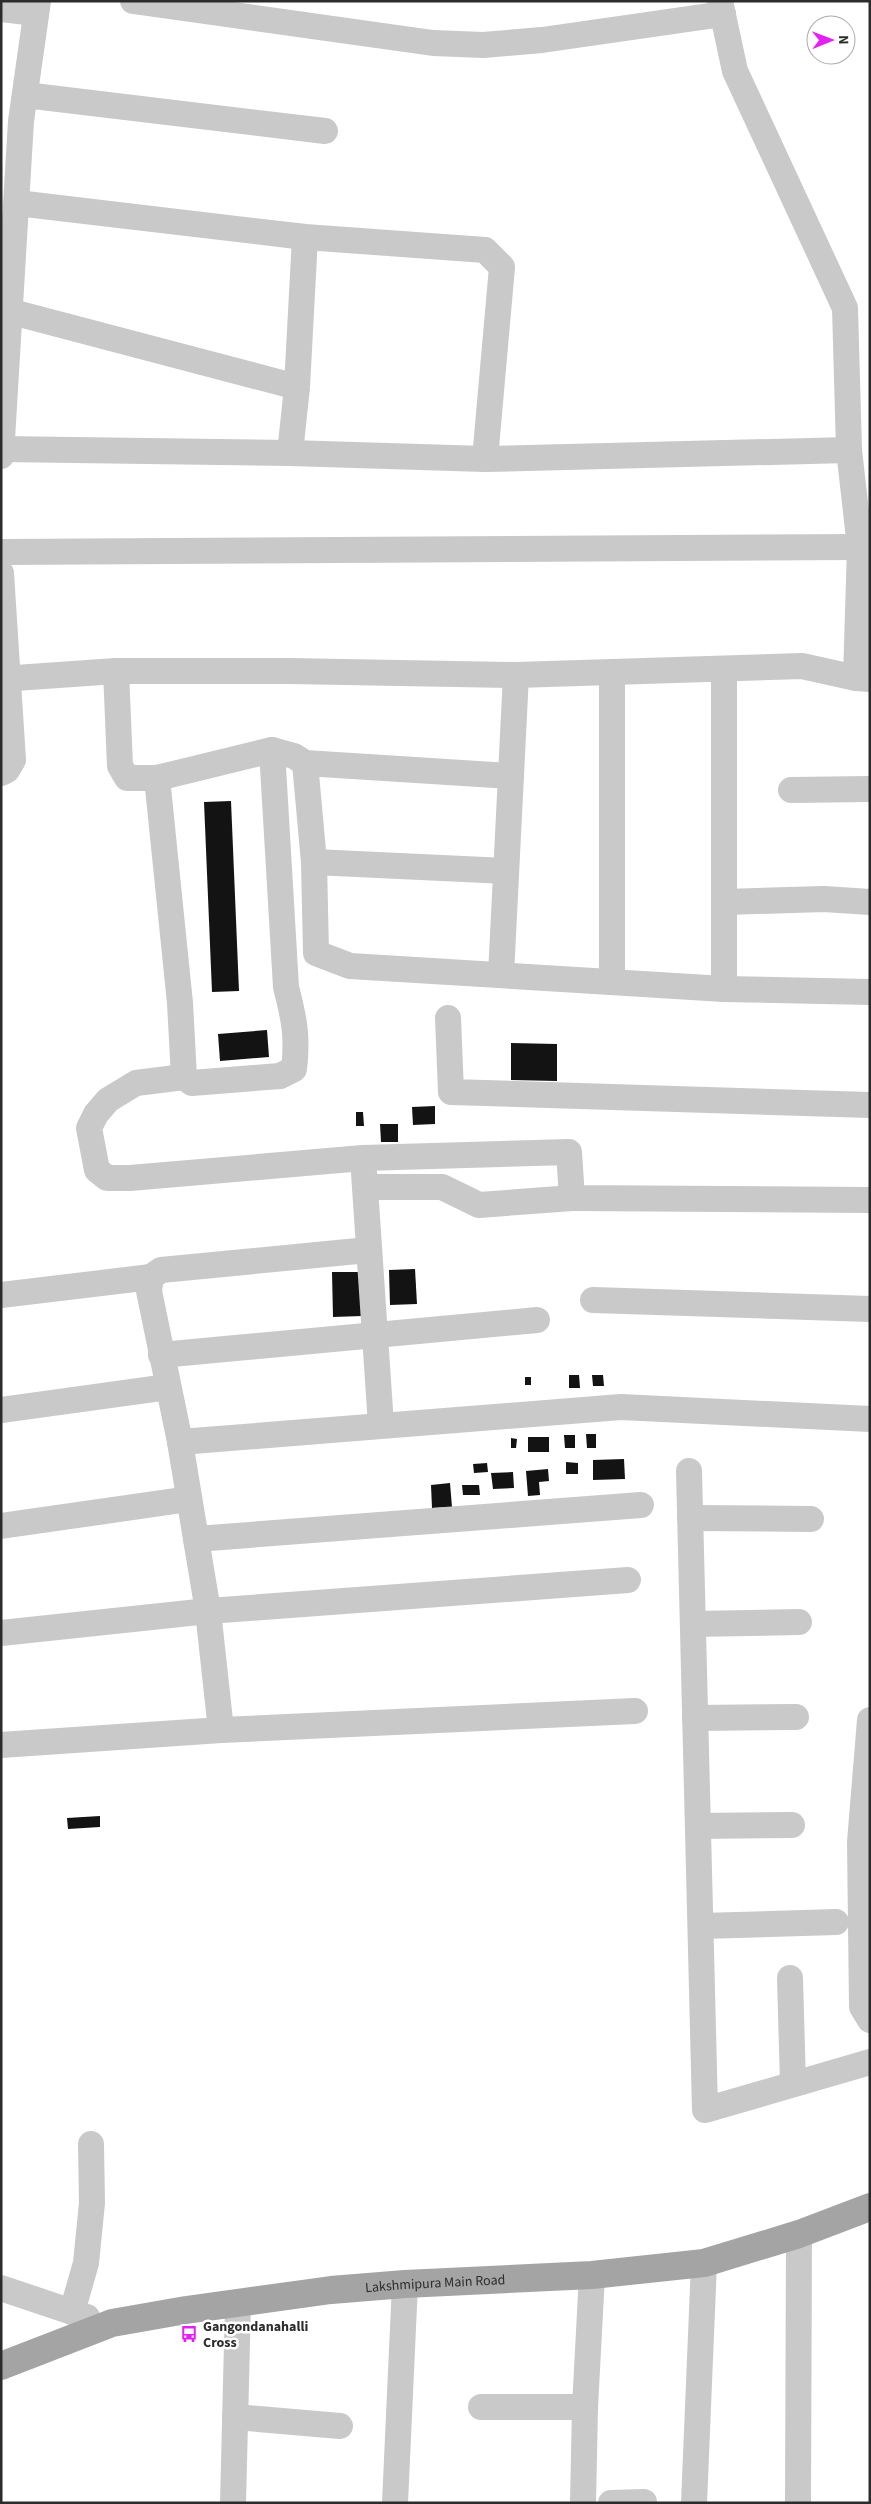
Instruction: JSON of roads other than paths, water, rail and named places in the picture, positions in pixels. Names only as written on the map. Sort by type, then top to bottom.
[{"type":"main road","name":"Lakshmipura Main Road","points":[[1,2366],[112,2323],[238,2303],[331,2290],[405,2284],[592,2275],[704,2263],[799,2234],[870,2208]]},
{"type":"street","points":[[5,679],[116,671],[289,671],[516,675],[802,666],[863,679],[860,547],[849,450],[845,308],[734,70],[721,8],[542,40],[483,45],[433,43],[133,1]]},
{"type":"street","points":[[1,9],[37,7],[22,121],[17,203],[6,310],[1,456]]},
{"type":"street","points":[[25,95],[324,131]]},
{"type":"street","points":[[17,203],[305,237],[485,250],[502,267],[485,459]]},
{"type":"street","points":[[290,453],[297,386],[305,237]]},
{"type":"street","points":[[6,310],[297,386]]},
{"type":"street","points":[[2,449],[290,453],[485,459],[849,450]]},
{"type":"street","points":[[1,552],[860,547]]},
{"type":"street","points":[[1,573],[5,679],[12,760],[7,770],[1,773]]},
{"type":"street","points":[[724,669],[724,989]]},
{"type":"street","points":[[116,671],[120,766],[128,778],[157,778],[272,750],[294,756],[305,763],[511,776]]},
{"type":"street","points":[[612,672],[612,982]]},
{"type":"street","points":[[501,975],[516,675]]},
{"type":"street","points":[[272,750],[286,987],[294,1016],[297,1042],[294,1069],[280,1076],[192,1083],[184,1077],[136,1083],[108,1100],[96,1114],[89,1128],[97,1170],[107,1178],[130,1178],[363,1158],[569,1152],[572,1198]]},
{"type":"street","points":[[305,763],[314,862],[316,953],[350,966],[724,989],[870,992]]},
{"type":"street","points":[[157,778],[180,1003],[184,1077]]},
{"type":"street","points":[[791,790],[870,789]]},
{"type":"street","points":[[314,862],[506,871]]},
{"type":"street","points":[[725,902],[824,899],[870,902]]},
{"type":"street","points":[[448,1018],[451,1092],[870,1105]]},
{"type":"street","points":[[363,1158],[381,1425]]},
{"type":"street","points":[[365,1187],[442,1187],[479,1205],[572,1198],[870,1200]]},
{"type":"street","points":[[1,1295],[151,1277],[161,1270],[368,1250]]},
{"type":"street","points":[[151,1277],[149,1291],[180,1442],[208,1611],[221,1730]]},
{"type":"street","points":[[593,1300],[870,1309]]},
{"type":"street","points":[[161,1355],[537,1320]]},
{"type":"street","points":[[1,1410],[168,1387]]},
{"type":"street","points":[[180,1442],[620,1407],[870,1419]]},
{"type":"street","points":[[689,1471],[704,2110],[870,2062]]},
{"type":"street","points":[[1,1526],[189,1499]]},
{"type":"street","points":[[196,1539],[641,1505]]},
{"type":"street","points":[[690,1518],[812,1519]]},
{"type":"street","points":[[1,1632],[208,1611],[628,1580]]},
{"type":"street","points":[[693,1624],[799,1622]]},
{"type":"street","points":[[1,1745],[221,1730],[635,1711]]},
{"type":"street","points":[[695,1718],[796,1717]]},
{"type":"street","points":[[870,1720],[860,1842],[862,2007],[870,2020]]},
{"type":"street","points":[[698,1826],[792,1825]]},
{"type":"street","points":[[701,1926],[836,1922]]},
{"type":"street","points":[[790,1978],[794,2084]]},
{"type":"street","points":[[72,2312],[86,2263],[92,2203],[91,2144]]},
{"type":"street","points":[[798,2503],[799,2234]]},
{"type":"street","points":[[694,2503],[704,2263]]},
{"type":"street","points":[[583,2503],[585,2407],[592,2275]]},
{"type":"street","points":[[395,2503],[405,2284]]},
{"type":"street","points":[[1,2288],[72,2312],[112,2323]]},
{"type":"street","points":[[233,2503],[238,2303]]},
{"type":"street","points":[[481,2407],[585,2407]]},
{"type":"street","points":[[235,2417],[340,2426]]},
{"type":"street","points":[[611,2503],[644,2502]]},
{"type":"place","name":"Gangondanahalli Cross","points":[[189,2334]]}]
